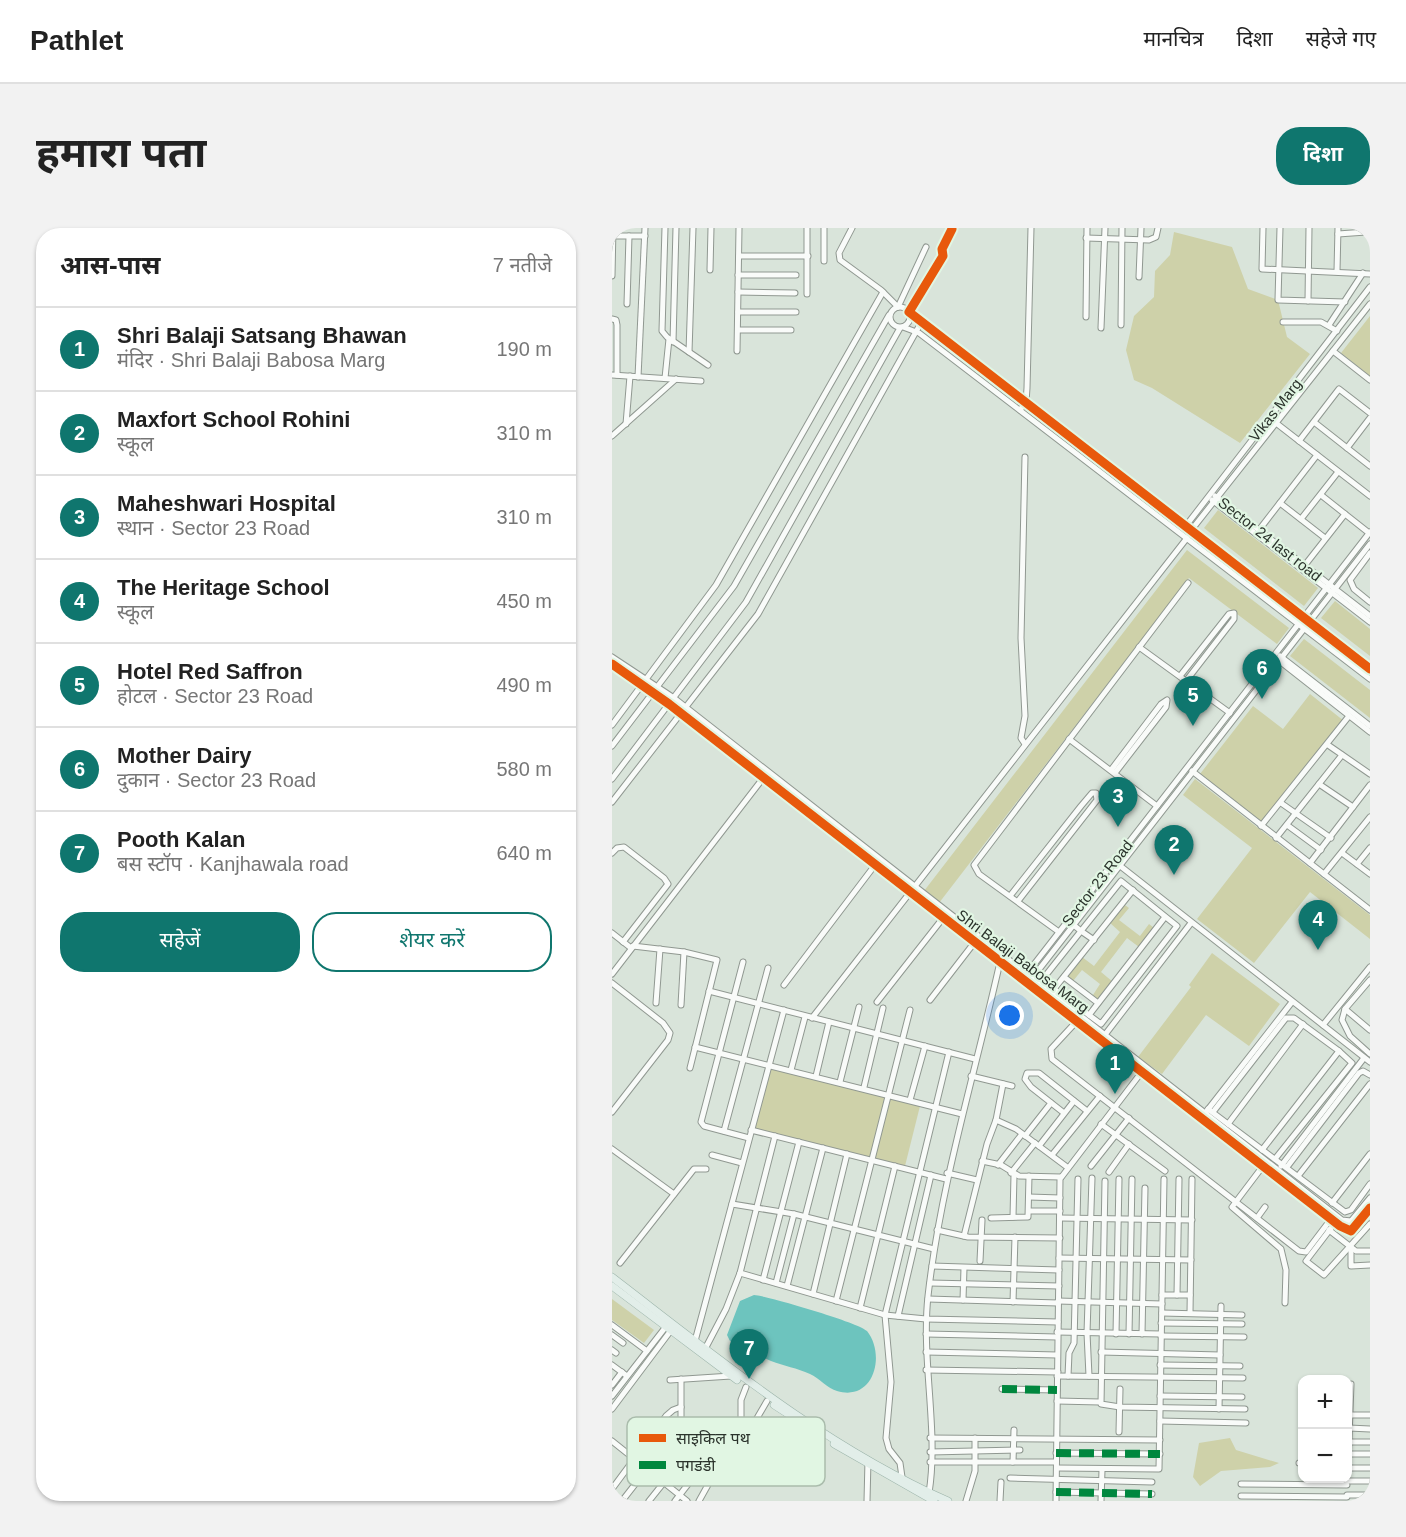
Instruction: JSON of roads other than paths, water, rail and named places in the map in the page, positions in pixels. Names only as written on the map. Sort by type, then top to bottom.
[{"type":"main road","points":[[612,1277],[731,1376],[794,1417]]},
{"type":"main road","points":[[612,1286],[694,1341],[799,1417]]},
{"type":"main road","points":[[825,1434],[868,1461],[902,1478],[925,1496],[948,1501]]},
{"type":"main road","points":[[825,1435],[934,1501]]},
{"type":"street","points":[[612,276],[613,228]]},
{"type":"street","points":[[638,377],[645,228]]},
{"type":"street","points":[[665,228],[662,331],[671,340],[708,365]]},
{"type":"street","points":[[665,378],[671,340],[676,228]]},
{"type":"street","points":[[689,352],[693,228]]},
{"type":"street","points":[[710,270],[711,228]]},
{"type":"street","points":[[737,351],[739,228]]},
{"type":"street","points":[[807,228],[807,294]]},
{"type":"street","points":[[824,228],[824,261]]},
{"type":"street","points":[[852,228],[839,253],[840,260],[883,292],[898,307]]},
{"type":"street","points":[[1020,410],[1026,402],[1031,228]]},
{"type":"street","points":[[1086,317],[1087,228]]},
{"type":"street","points":[[1101,328],[1105,228]]},
{"type":"street","points":[[1121,325],[1122,228]]},
{"type":"street","points":[[1139,277],[1140,228]]},
{"type":"street","points":[[1086,238],[1153,239],[1158,228]]},
{"type":"street","points":[[1263,228],[1262,269],[1367,274]]},
{"type":"street","points":[[1280,228],[1278,300],[1345,302]]},
{"type":"street","points":[[1308,301],[1309,228]]},
{"type":"street","points":[[1337,271],[1338,231],[1366,232],[1369,228]]},
{"type":"street","points":[[612,779],[746,603],[902,327],[909,320],[909,312],[943,256],[942,249],[952,229]]},
{"type":"street","points":[[613,236],[645,236]]},
{"type":"street","points":[[627,304],[629,236]]},
{"type":"street","points":[[612,746],[734,586],[890,315],[898,307],[926,247]]},
{"type":"street","points":[[739,256],[808,256]]},
{"type":"street","points":[[1329,325],[1367,274]]},
{"type":"street","points":[[738,275],[796,275]]},
{"type":"street","name":"Vikas Marg","points":[[1213,497],[1370,287]]},
{"type":"street","points":[[738,292],[795,293]]},
{"type":"street","points":[[612,725],[716,585],[883,292]]},
{"type":"street","name":"Vikas Marg","points":[[812,1018],[1025,744],[1188,528],[1276,423],[1370,304]]},
{"type":"street","points":[[898,307],[904,306],[1370,669]]},
{"type":"street","points":[[738,312],[796,312]]},
{"type":"street","points":[[890,315],[890,322],[916,332],[1370,679]]},
{"type":"street","points":[[612,319],[617,321],[614,375],[701,381]]},
{"type":"street","points":[[612,802],[758,614],[922,321]]},
{"type":"street","points":[[1283,322],[1321,322],[1336,331]]},
{"type":"street","points":[[738,330],[791,330]]},
{"type":"street","points":[[1333,351],[1370,380]]},
{"type":"street","points":[[626,424],[630,376]]},
{"type":"street","points":[[612,436],[676,379]]},
{"type":"street","points":[[1300,440],[1340,390],[1370,413]]},
{"type":"street","points":[[1347,448],[1370,418]]},
{"type":"street","points":[[1314,422],[1370,466]]},
{"type":"street","points":[[1276,423],[1370,496]]},
{"type":"street","points":[[1259,530],[1317,455]]},
{"type":"street","points":[[1025,457],[1021,638],[1025,716],[1021,738],[1025,744]]},
{"type":"street","points":[[1301,519],[1338,472]]},
{"type":"street","points":[[1321,495],[1370,532]]},
{"type":"street","name":"Sector 24 last road","points":[[1213,497],[1305,565],[1328,586]]},
{"type":"street","name":"Sector 24 last road","points":[[1213,497],[1328,586]]},
{"type":"street","points":[[1280,503],[1325,538]]},
{"type":"street","points":[[1305,565],[1345,514]]},
{"type":"street","name":"Sector 23 Road","points":[[1028,978],[1059,932],[1071,923],[1114,861],[1370,532]]},
{"type":"street","name":"Sector 23 Road","points":[[1028,978],[1120,866],[1304,628],[1368,553],[1370,544]]},
{"type":"street","points":[[1368,553],[1352,576],[1350,583],[1370,602]]},
{"type":"street","points":[[1059,932],[976,871],[974,865],[1188,583]]},
{"type":"street","points":[[1328,586],[1370,622]]},
{"type":"street","points":[[1334,591],[1370,616]]},
{"type":"street","points":[[1180,676],[1229,614],[1234,613],[1234,619],[1186,681]]},
{"type":"street","points":[[1139,647],[1230,713]]},
{"type":"street","points":[[1275,655],[1370,726]]},
{"type":"street","points":[[612,657],[642,682]]},
{"type":"street","points":[[1281,659],[1370,732]]},
{"type":"street","points":[[612,664],[642,682]]},
{"type":"street","name":"Shri Balaji Babosa Marg","points":[[642,682],[659,686],[912,889],[1001,954],[1077,1021],[1103,1037]]},
{"type":"street","name":"Shri Balaji Babosa Marg","points":[[642,682],[875,865],[912,889],[943,918],[1000,963],[1028,978],[1333,1221]]},
{"type":"street","points":[[1167,700],[1166,707],[1113,771],[1161,704],[1167,700]]},
{"type":"street","points":[[1262,826],[1349,716]]},
{"type":"street","points":[[1069,739],[1157,806]]},
{"type":"street","points":[[1328,745],[1370,774]]},
{"type":"street","points":[[1276,838],[1342,755]]},
{"type":"street","points":[[1187,767],[1370,910]]},
{"type":"street","points":[[612,974],[764,777]]},
{"type":"street","points":[[1319,784],[1353,807]]},
{"type":"street","points":[[1310,863],[1370,785]]},
{"type":"street","points":[[1011,896],[1081,806],[1092,793],[1096,793],[1098,798],[1018,901]]},
{"type":"street","points":[[1281,803],[1330,838]]},
{"type":"street","points":[[1081,806],[1088,810]]},
{"type":"street","points":[[1324,874],[1370,817]]},
{"type":"street","points":[[1287,825],[1320,850]]},
{"type":"street","points":[[612,853],[617,848],[624,847],[668,884],[623,942]]},
{"type":"street","points":[[1049,847],[1056,852]]},
{"type":"street","points":[[1357,864],[1370,848]]},
{"type":"street","points":[[1342,853],[1370,874]]},
{"type":"street","points":[[1114,861],[1292,1002],[1367,1056]]},
{"type":"street","points":[[784,985],[875,865]]},
{"type":"street","points":[[1121,880],[1132,890],[1177,926],[1101,1024],[1042,980],[1121,880]]},
{"type":"street","points":[[1054,989],[1132,890]]},
{"type":"street","points":[[1089,1015],[1165,917]]},
{"type":"street","points":[[877,1002],[943,918]]},
{"type":"street","points":[[1071,923],[1094,940]]},
{"type":"street","points":[[1103,1037],[1191,923]]},
{"type":"street","points":[[612,933],[632,947],[684,952],[717,960],[690,1068]]},
{"type":"street","points":[[930,1000],[974,943]]},
{"type":"street","points":[[656,1003],[660,949]]},
{"type":"street","points":[[681,1005],[684,952]]},
{"type":"street","points":[[925,1496],[930,1462],[926,1334],[934,1249],[947,1176],[1001,954]]},
{"type":"street","points":[[1130,961],[1142,970]]},
{"type":"street","points":[[742,962],[735,998],[701,1122],[704,1126],[749,1138]]},
{"type":"street","points":[[1370,967],[1368,977],[1342,1015],[1343,1023],[1350,1036],[1370,1062]]},
{"type":"street","points":[[724,1131],[768,968]]},
{"type":"street","points":[[1124,970],[1144,983]]},
{"type":"street","points":[[1064,976],[1098,1003]]},
{"type":"street","points":[[1323,1025],[1368,977]]},
{"type":"street","points":[[612,983],[670,1031],[668,1040],[612,1112]]},
{"type":"street","points":[[709,992],[975,1059]]},
{"type":"street","points":[[1209,1111],[1292,1002]]},
{"type":"street","points":[[840,1082],[859,1007]]},
{"type":"street","points":[[864,1087],[883,1008]]},
{"type":"street","points":[[1345,1009],[1370,1030]]},
{"type":"street","points":[[694,1341],[783,1010]]},
{"type":"street","points":[[836,1301],[910,1010]]},
{"type":"street","points":[[791,1070],[806,1017]]},
{"type":"street","points":[[1209,1111],[1283,1021],[1294,1018],[1303,1024],[1352,1063],[1275,1159]]},
{"type":"street","points":[[1077,1021],[1051,1049],[1050,1056],[1114,1107],[1299,1251],[1304,1252],[1333,1221]]},
{"type":"street","points":[[816,1076],[829,1022]]},
{"type":"street","points":[[1228,1124],[1303,1024]]},
{"type":"street","points":[[910,1100],[925,1046]]},
{"type":"street","points":[[695,1047],[864,1087],[962,1114]]},
{"type":"street","points":[[1262,1150],[1339,1051]]},
{"type":"street","points":[[902,1478],[900,1463],[889,1449],[886,1438],[891,1382],[885,1315],[901,1241],[949,1052]]},
{"type":"street","points":[[1282,1167],[1367,1056]]},
{"type":"street","points":[[1056,1501],[1061,1177],[1144,1069]]},
{"type":"street","name":"Shri Balaji Babosa Marg","points":[[1144,1069],[1209,1111],[1282,1167],[1345,1221],[1353,1219],[1370,1198]]},
{"type":"street","points":[[1282,1167],[1359,1073],[1363,1071],[1370,1075]]},
{"type":"street","points":[[1064,1113],[1027,1083],[1027,1073],[1039,1073],[1087,1111]]},
{"type":"street","points":[[971,1076],[1012,1086]]},
{"type":"street","points":[[964,1236],[982,1161],[996,1120],[1003,1084]]},
{"type":"street","points":[[1298,1176],[1370,1084]]},
{"type":"street","points":[[1052,1155],[1100,1096]]},
{"type":"street","points":[[1014,1217],[1013,1174],[1074,1101]]},
{"type":"street","points":[[998,1165],[1051,1103]]},
{"type":"street","points":[[1209,1111],[1275,1159],[1282,1167],[1298,1176],[1332,1203],[1349,1212],[1370,1184]]},
{"type":"street","points":[[1091,1166],[1129,1118]]},
{"type":"street","points":[[996,1120],[1024,1135],[1067,1167]]},
{"type":"street","points":[[1101,1124],[1165,1171]]},
{"type":"street","points":[[751,1130],[931,1175],[977,1180]]},
{"type":"street","points":[[705,1349],[726,1309],[740,1273],[776,1136]]},
{"type":"street","points":[[763,1280],[800,1142]]},
{"type":"street","points":[[1109,1172],[1129,1144]]},
{"type":"street","points":[[786,1286],[823,1148]]},
{"type":"street","points":[[612,1149],[674,1194]]},
{"type":"street","points":[[813,1294],[847,1154]]},
{"type":"street","points":[[1332,1203],[1370,1154]]},
{"type":"street","points":[[712,1155],[742,1163]]},
{"type":"street","points":[[982,1161],[998,1165],[1013,1174],[1061,1177]]},
{"type":"street","points":[[860,1308],[895,1166]]},
{"type":"street","points":[[1263,1166],[1233,1209],[1281,1249],[1286,1262],[1285,1303]]},
{"type":"street","points":[[620,1263],[695,1168],[706,1169]]},
{"type":"street","points":[[898,1316],[931,1175]]},
{"type":"street","points":[[991,1218],[1027,1218],[1029,1176]]},
{"type":"street","points":[[1089,1376],[1087,1333],[1092,1178]]},
{"type":"street","points":[[1068,1376],[1069,1353],[1074,1345],[1078,1179]]},
{"type":"street","points":[[1116,1334],[1119,1179]]},
{"type":"street","points":[[1129,1334],[1132,1179]]},
{"type":"street","points":[[930,1462],[1013,1462],[1102,1470],[1158,1470],[1164,1179]]},
{"type":"street","points":[[1177,1295],[1179,1179]]},
{"type":"street","points":[[1190,1313],[1192,1179]]},
{"type":"street","points":[[1100,1402],[1105,1181]]},
{"type":"street","points":[[1142,1334],[1145,1188]]},
{"type":"street","points":[[1029,1197],[1060,1198]]},
{"type":"street","points":[[732,1203],[781,1211],[934,1249]]},
{"type":"street","points":[[1257,1218],[1265,1207]]},
{"type":"street","points":[[1333,1221],[1351,1231],[1368,1210]]},
{"type":"street","points":[[1333,1221],[1306,1263],[1325,1275],[1351,1248],[1370,1222],[1368,1210]]},
{"type":"street","points":[[1029,1211],[1060,1211]]},
{"type":"street","points":[[776,1283],[794,1214]]},
{"type":"street","points":[[1060,1218],[1192,1220]]},
{"type":"street","points":[[980,1261],[982,1220]]},
{"type":"street","points":[[937,1230],[964,1236],[1060,1238]]},
{"type":"street","points":[[1329,1230],[1356,1251],[1370,1251]]},
{"type":"street","points":[[1013,1302],[1015,1237]]},
{"type":"street","points":[[1351,1248],[1351,1266],[1370,1266]]},
{"type":"street","points":[[1059,1258],[1191,1260]]},
{"type":"street","points":[[932,1266],[1059,1270]]},
{"type":"street","points":[[963,1300],[964,1268]]},
{"type":"street","points":[[740,1273],[885,1315],[927,1319],[1058,1322]]},
{"type":"street","points":[[930,1283],[1059,1286]]},
{"type":"street","points":[[1162,1294],[1190,1296]]},
{"type":"street","points":[[928,1299],[1162,1304]]},
{"type":"street","points":[[1219,1409],[1221,1306]]},
{"type":"street","points":[[1162,1313],[1242,1315]]},
{"type":"street","points":[[1161,1323],[1242,1324]]},
{"type":"street","points":[[612,1325],[647,1351]]},
{"type":"street","points":[[612,1385],[670,1326]]},
{"type":"street","points":[[612,1409],[670,1326]]},
{"type":"street","points":[[926,1334],[1074,1332],[1244,1337]]},
{"type":"street","points":[[612,1335],[623,1343]]},
{"type":"street","points":[[926,1352],[1058,1355]]},
{"type":"street","points":[[1101,1352],[1220,1355]]},
{"type":"street","points":[[612,1365],[625,1374]]},
{"type":"street","points":[[1160,1365],[1240,1366]]},
{"type":"street","points":[[927,1370],[1068,1376],[1243,1378]]},
{"type":"street","points":[[612,1396],[625,1374]]},
{"type":"street","points":[[670,1380],[731,1376]]},
{"type":"street","points":[[681,1379],[681,1417]]},
{"type":"street","points":[[741,1417],[741,1400],[746,1387]]},
{"type":"street","points":[[1002,1389],[1057,1390]]},
{"type":"street","points":[[1119,1432],[1120,1389]]},
{"type":"street","points":[[1160,1396],[1242,1397]]},
{"type":"street","points":[[758,1417],[767,1401]]},
{"type":"street","points":[[1057,1401],[1100,1402],[1103,1406],[1120,1407],[1245,1409]]},
{"type":"street","points":[[666,1417],[670,1412],[681,1407]]},
{"type":"street","points":[[1352,1415],[1370,1415]]},
{"type":"street","points":[[1160,1421],[1246,1423]]},
{"type":"street","points":[[1352,1428],[1370,1429]]},
{"type":"street","points":[[1013,1462],[1017,1450],[1014,1430]]},
{"type":"street","points":[[930,1438],[1160,1440]]},
{"type":"street","points":[[966,1501],[975,1462],[975,1438]]},
{"type":"street","points":[[612,1441],[627,1453]]},
{"type":"street","points":[[1352,1442],[1370,1442]]},
{"type":"street","points":[[930,1452],[1017,1450]]},
{"type":"street","points":[[1056,1454],[1160,1454]]},
{"type":"street","points":[[1352,1454],[1370,1454]]},
{"type":"street","points":[[867,1501],[868,1461]]},
{"type":"street","points":[[1352,1466],[1370,1468]]},
{"type":"street","points":[[612,1489],[627,1469]]},
{"type":"street","points":[[1101,1501],[1102,1470]]},
{"type":"street","points":[[1010,1478],[1152,1482]]},
{"type":"street","points":[[1352,1481],[1370,1481]]},
{"type":"street","points":[[1000,1501],[1001,1482]]},
{"type":"street","points":[[1242,1484],[1298,1482]]},
{"type":"street","points":[[622,1501],[635,1486]]},
{"type":"street","points":[[649,1501],[662,1486]]},
{"type":"street","points":[[668,1486],[687,1501]]},
{"type":"street","points":[[675,1501],[687,1486]]},
{"type":"street","points":[[699,1501],[707,1486]]},
{"type":"street","points":[[1056,1492],[1152,1494]]},
{"type":"street","points":[[1241,1496],[1347,1498],[1370,1495]]},
{"type":"water","points":[[754,1295],[813,1310],[867,1331],[876,1352],[876,1363],[868,1383],[860,1390],[850,1393],[837,1391],[810,1374],[771,1361],[730,1341],[727,1335],[740,1301]]},
{"type":"place","name":"Mother Dairy","points":[[1262,699]]},
{"type":"place","name":"Hotel Red Saffron","points":[[1193,726]]},
{"type":"place","name":"Maheshwari Hospital","points":[[1118,827]]},
{"type":"place","name":"Maxfort School Rohini","points":[[1174,875]]},
{"type":"place","name":"The Heritage School","points":[[1318,950]]},
{"type":"place","name":"Shri Balaji Satsang Bhawan","points":[[1115,1094]]},
{"type":"place","name":"Pooth Kalan","points":[[749,1379]]}]
